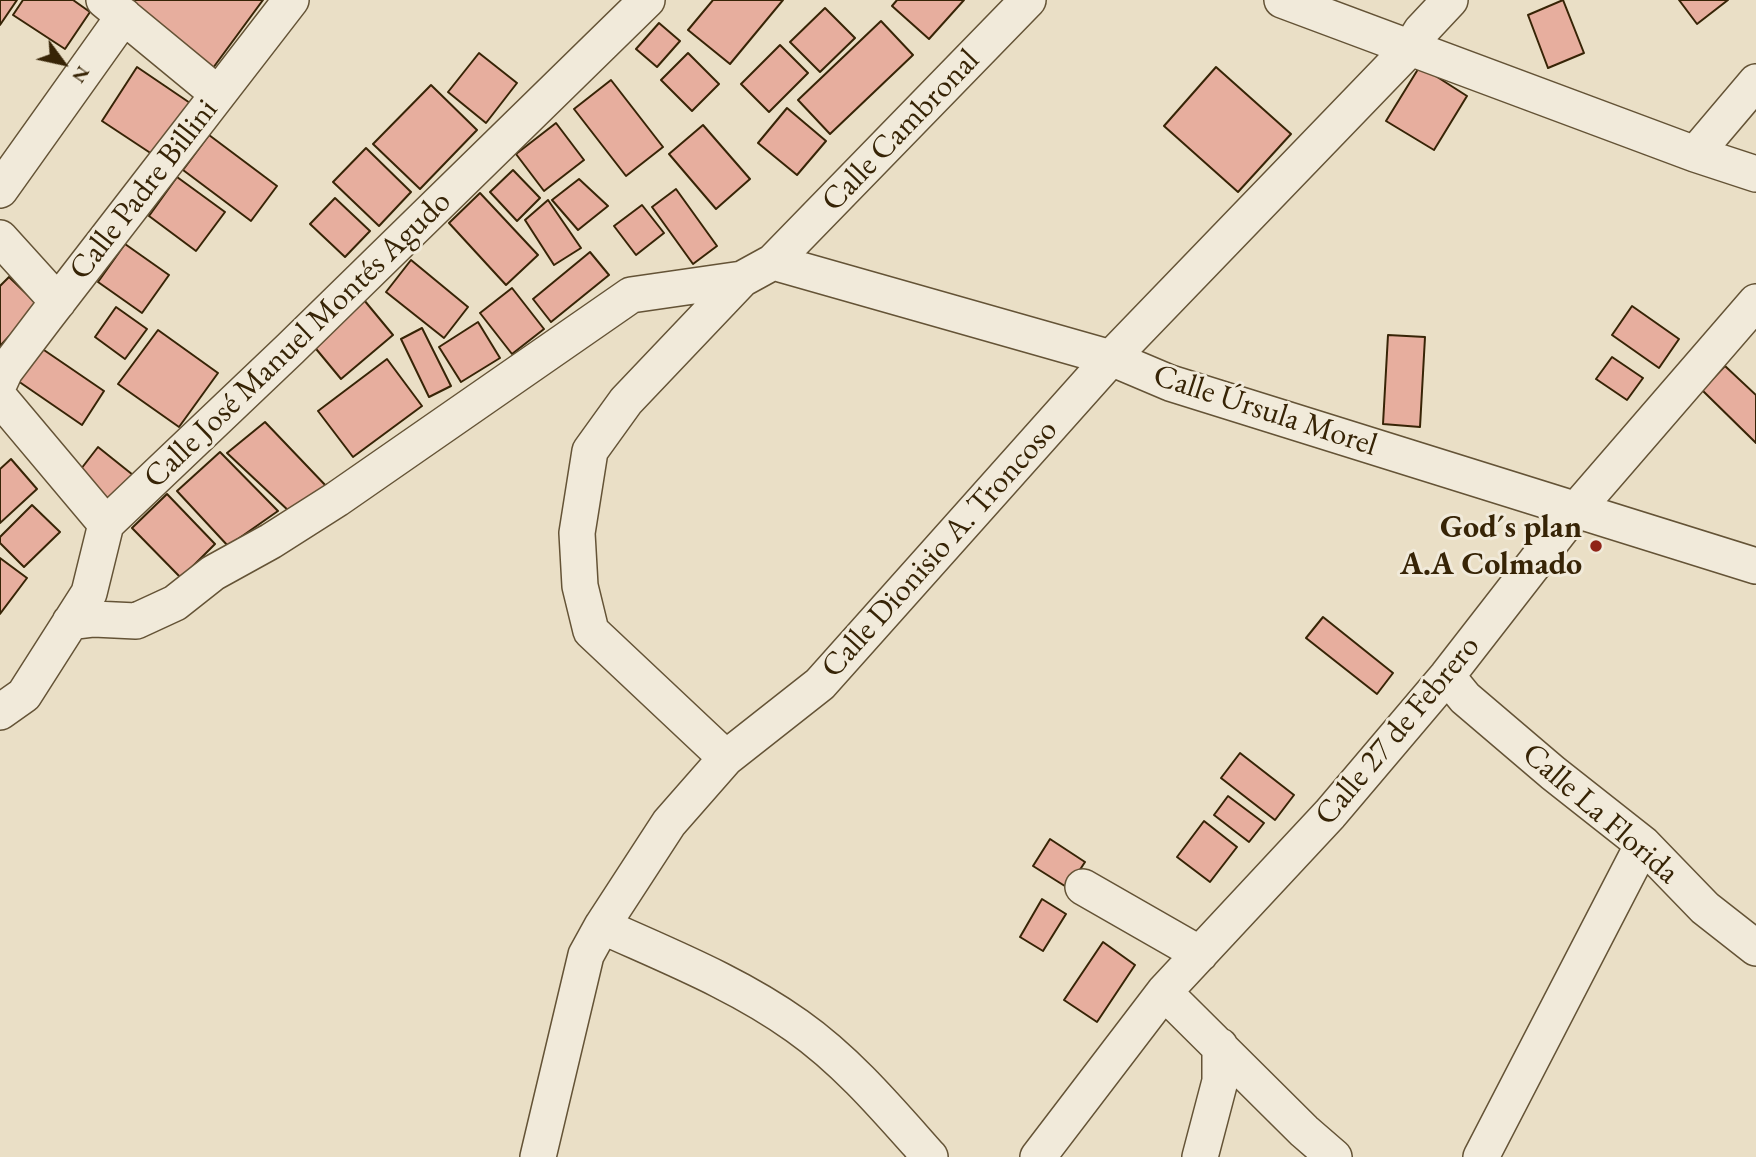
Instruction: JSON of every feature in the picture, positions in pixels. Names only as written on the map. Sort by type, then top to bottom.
[{"type":"street","name":"Calle Padre Billini","points":[[0,382],[5,371],[290,0]]},
{"type":"street","name":"Calle José Manuel Montés Agudo","points":[[106,524],[310,330],[647,0]]},
{"type":"street","name":"Calle Cambronal","points":[[742,279],[773,262],[1028,0]]},
{"type":"street","points":[[1282,0],[1756,174]]},
{"type":"street","name":"Calle Dionisio A. Troncoso","points":[[538,1157],[586,955],[669,823],[726,758],[820,684],[1111,358],[1411,47],[1421,31],[1450,0]]},
{"type":"street","points":[[0,190],[114,8],[218,94]]},
{"type":"street","points":[[1695,153],[1756,82]]},
{"type":"street","points":[[0,238],[58,302]]},
{"type":"street","name":"Calle Úrsula Morel","points":[[773,262],[1111,358],[1170,383],[1756,566]]},
{"type":"street","points":[[70,622],[136,621],[175,603],[213,573],[271,541],[337,499],[631,295],[742,279]]},
{"type":"street","points":[[726,758],[591,631],[580,586],[577,533],[590,452],[626,401],[742,279]]},
{"type":"street","name":"Calle 27 de Febrero","points":[[1038,1157],[1164,992],[1330,814],[1447,677],[1576,510],[1756,302]]},
{"type":"street","points":[[0,398],[106,524],[89,593],[24,695],[0,712]]},
{"type":"street","name":"Calle La Florida","points":[[1447,677],[1465,698],[1543,765],[1643,844],[1705,908],[1756,948]]},
{"type":"street","points":[[1481,1157],[1643,844]]},
{"type":"street","points":[[1083,887],[1200,954]]},
{"type":"street","points":[[602,926],[726,982],[798,1026],[858,1077],[930,1157]]},
{"type":"street","points":[[1164,992],[1304,1131],[1334,1157]]},
{"type":"street","points":[[1200,1157],[1220,1082],[1220,1046]]},
{"type":"building","points":[[0,0],[17,0],[0,25]]},
{"type":"building","points":[[23,0],[73,0],[90,12],[65,49],[13,15]]},
{"type":"building","points":[[121,0],[263,0],[213,68]]},
{"type":"building","points":[[713,0],[783,0],[730,64],[688,30]]},
{"type":"building","points":[[897,0],[964,0],[929,39],[892,6]]},
{"type":"building","points":[[1563,0],[1584,53],[1548,68],[1528,15]]},
{"type":"building","points":[[1679,0],[1728,0],[1697,24]]},
{"type":"building","points":[[825,8],[855,38],[820,72],[790,42]]},
{"type":"building","points":[[881,21],[913,55],[830,134],[798,100]]},
{"type":"building","points":[[659,23],[680,41],[657,67],[636,49]]},
{"type":"building","points":[[780,45],[808,73],[769,112],[741,84]]},
{"type":"building","points":[[479,53],[517,83],[486,123],[448,92]]},
{"type":"building","points":[[688,53],[719,84],[692,111],[661,80]]},
{"type":"building","points":[[1420,66],[1467,96],[1434,150],[1386,121]]},
{"type":"building","points":[[137,67],[193,105],[158,158],[102,121]]},
{"type":"building","points":[[1216,67],[1291,134],[1238,192],[1164,126]]},
{"type":"building","points":[[611,80],[663,147],[626,176],[574,109]]},
{"type":"building","points":[[431,85],[477,130],[420,189],[373,144]]},
{"type":"building","points":[[787,108],[826,141],[797,175],[758,143]]},
{"type":"building","points":[[556,123],[584,160],[544,191],[516,154]]},
{"type":"building","points":[[703,125],[750,179],[716,209],[669,154]]},
{"type":"building","points":[[209,135],[277,186],[251,221],[183,170]]},
{"type":"building","points":[[366,148],[411,192],[379,226],[333,182]]},
{"type":"building","points":[[513,170],[540,198],[517,221],[490,192]]},
{"type":"building","points":[[177,177],[225,212],[196,251],[149,216]]},
{"type":"building","points":[[579,179],[608,206],[578,230],[552,200]]},
{"type":"building","points":[[676,189],[717,246],[693,264],[652,207]]},
{"type":"building","points":[[480,193],[538,255],[506,285],[449,223]]},
{"type":"building","points":[[335,198],[370,231],[345,257],[310,224]]},
{"type":"building","points":[[548,200],[581,248],[554,265],[525,220]]},
{"type":"building","points":[[642,205],[664,233],[636,255],[614,226]]},
{"type":"building","points":[[125,244],[169,275],[142,313],[98,282]]},
{"type":"building","points":[[590,252],[609,275],[551,322],[533,299]]},
{"type":"building","points":[[411,260],[468,307],[444,338],[386,292]]},
{"type":"building","points":[[9,277],[38,305],[0,346],[0,286]]},
{"type":"building","points":[[512,288],[544,329],[512,354],[480,313]]},
{"type":"building","points":[[364,300],[393,335],[341,379],[312,344]]},
{"type":"building","points":[[1632,306],[1679,339],[1659,368],[1612,335]]},
{"type":"building","points":[[116,307],[147,329],[125,359],[95,337]]},
{"type":"building","points":[[478,322],[500,358],[461,382],[439,347]]},
{"type":"building","points":[[422,328],[451,386],[429,397],[401,339]]},
{"type":"building","points":[[158,330],[218,373],[179,427],[118,384]]},
{"type":"building","points":[[1388,335],[1425,337],[1420,427],[1383,424]]},
{"type":"building","points":[[41,348],[104,391],[82,425],[18,381]]},
{"type":"building","points":[[1612,357],[1643,378],[1627,400],[1596,379]]},
{"type":"building","points":[[387,359],[422,406],[353,457],[318,411]]},
{"type":"building","points":[[1725,366],[1756,395],[1756,443],[1702,390]]},
{"type":"building","points":[[265,422],[328,488],[291,513],[227,453]]},
{"type":"building","points":[[98,447],[133,475],[109,506],[74,478]]},
{"type":"building","points":[[220,452],[278,511],[228,546],[177,491]]},
{"type":"building","points":[[11,459],[37,489],[0,523],[0,469]]},
{"type":"building","points":[[167,494],[215,544],[181,578],[132,528]]},
{"type":"building","points":[[32,505],[60,532],[24,567],[0,543],[0,537]]},
{"type":"building","points":[[0,558],[27,578],[0,614]]},
{"type":"building","points":[[1323,617],[1393,673],[1377,694],[1306,638]]},
{"type":"building","points":[[1240,753],[1294,795],[1275,820],[1221,778]]},
{"type":"building","points":[[1228,796],[1264,823],[1249,842],[1214,815]]},
{"type":"building","points":[[1204,821],[1237,847],[1210,882],[1177,857]]},
{"type":"building","points":[[1050,839],[1085,862],[1068,888],[1033,866]]},
{"type":"building","points":[[1042,899],[1066,914],[1043,951],[1020,937]]},
{"type":"building","points":[[1103,942],[1135,965],[1097,1022],[1064,1000]]},
{"type":"place","name":"God´s plan A.A Colmado","points":[[1596,546]]}]
